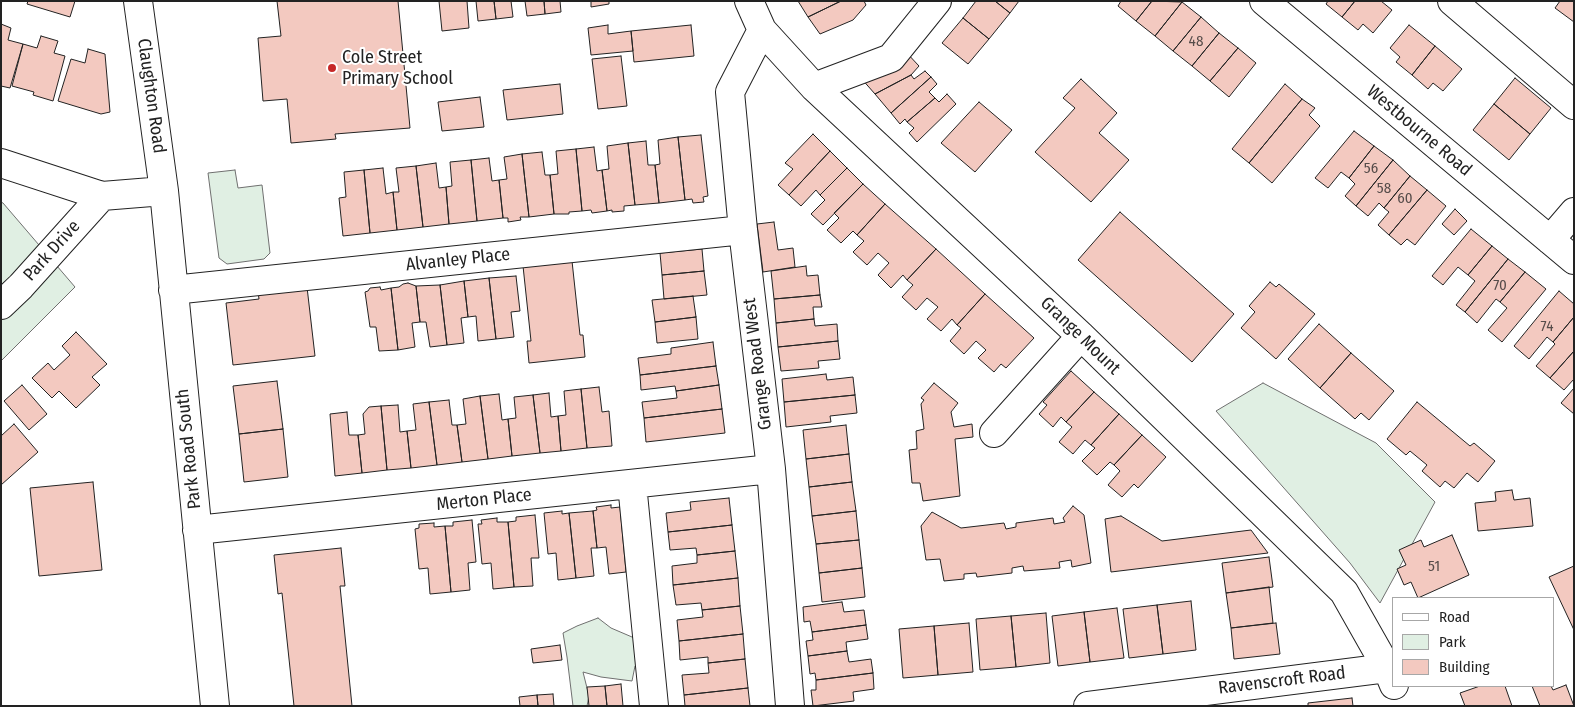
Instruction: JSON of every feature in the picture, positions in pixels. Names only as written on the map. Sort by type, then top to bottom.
[{"type":"street","name":"Claughton Road","points":[[138,1],[164,192]]},
{"type":"street","name":"Grange Mount","points":[[749,1],[762,30],[814,87],[1081,336],[1344,592],[1391,680]]},
{"type":"street","points":[[814,87],[891,58],[937,1]]},
{"type":"street","name":"Westbourne Road","points":[[1264,1],[1574,260]]},
{"type":"street","points":[[1452,1],[1574,105]]},
{"type":"street","name":"Grange Road West","points":[[762,30],[730,92],[743,230],[770,469],[790,706]]},
{"type":"street","points":[[1,163],[102,196],[164,192]]},
{"type":"street","name":"Park Road South","points":[[164,192],[215,706]]},
{"type":"street","name":"Park Drive","points":[[1,305],[21,286],[102,196]]},
{"type":"street","points":[[1550,240],[1574,212]]},
{"type":"street","name":"Alvanley Place","points":[[174,290],[743,230]]},
{"type":"street","points":[[994,433],[1081,336]]},
{"type":"street","name":"Merton Place","points":[[197,530],[770,469]]},
{"type":"street","points":[[632,484],[654,706]]},
{"type":"street","name":"Ravenscroft Road","points":[[1088,706],[1391,680]]},
{"type":"street","name":"Grange Mount","points":[[1394,687],[1402,706]]},
{"type":"green space","points":[[235,170],[238,188],[262,185],[270,253],[264,259],[227,264],[219,258],[208,173]]},
{"type":"green space","points":[[1,202],[75,287],[1,361]]},
{"type":"green space","points":[[1263,383],[1376,443],[1435,502],[1380,603],[1350,563],[1216,411]]},
{"type":"green space","points":[[598,618],[611,628],[632,637],[656,642],[656,666],[635,666],[632,681],[601,677],[583,672],[589,696],[587,706],[573,706],[563,633]]},
{"type":"building","points":[[28,1],[75,1],[70,17],[27,4]]},
{"type":"building","name":"Cole Street Primary School","points":[[277,1],[398,1],[410,128],[335,134],[336,139],[291,143],[287,99],[263,101],[258,38],[281,36]]},
{"type":"building","points":[[439,1],[467,1],[469,28],[442,31]]},
{"type":"building","points":[[476,1],[494,1],[496,19],[478,21]]},
{"type":"building","points":[[494,1],[511,1],[513,17],[496,19]]},
{"type":"building","points":[[525,1],[544,1],[545,14],[527,16]]},
{"type":"building","points":[[544,1],[560,1],[561,12],[545,14]]},
{"type":"building","points":[[591,1],[609,1],[609,4],[591,7]]},
{"type":"building","points":[[798,1],[841,1],[808,17]]},
{"type":"building","points":[[841,1],[864,1],[866,5],[853,20],[820,34],[808,17]]},
{"type":"building","points":[[976,1],[995,1],[1010,13],[989,39],[963,18]]},
{"type":"building","points":[[995,1],[1019,1],[1010,13]]},
{"type":"building","points":[[1121,1],[1152,1],[1136,21],[1118,6]]},
{"type":"building","points":[[1152,1],[1182,2],[1155,36],[1136,21]]},
{"type":"building","points":[[1328,1],[1355,1],[1342,17],[1326,4]]},
{"type":"building","points":[[1355,1],[1381,1],[1392,10],[1373,33],[1363,24],[1358,30],[1342,17]]},
{"type":"building","points":[[1560,1],[1574,1],[1574,22],[1555,8]]},
{"type":"building","points":[[1182,2],[1201,17],[1173,51],[1155,36]]},
{"type":"building","points":[[1201,17],[1219,33],[1192,66],[1173,51]]},
{"type":"building","points":[[963,18],[989,39],[968,64],[942,43]]},
{"type":"building","points":[[1,24],[11,28],[8,40],[23,44],[10,88],[1,86]]},
{"type":"building","points":[[608,25],[608,34],[631,31],[633,51],[591,55],[588,28]]},
{"type":"building","points":[[691,25],[694,56],[634,62],[631,31]]},
{"type":"building","points":[[1409,25],[1435,46],[1412,75],[1396,62],[1400,57],[1390,48]]},
{"type":"building","points":[[1219,33],[1238,48],[1210,81],[1192,66]]},
{"type":"building","points":[[41,36],[58,41],[54,53],[65,56],[53,101],[33,95],[34,92],[12,86],[23,44],[37,48]]},
{"type":"building","points":[[1435,46],[1462,69],[1443,91],[1433,83],[1428,89],[1412,75]]},
{"type":"building","points":[[1238,48],[1256,63],[1229,97],[1210,81]]},
{"type":"building","points":[[88,49],[105,54],[110,112],[101,114],[58,101],[71,59],[85,63]]},
{"type":"building","points":[[905,51],[919,66],[911,75],[875,94],[860,77]]},
{"type":"building","points":[[621,56],[627,106],[598,109],[592,59]]},
{"type":"building","points":[[925,71],[931,77],[891,113],[875,94],[911,75],[914,79]]},
{"type":"building","points":[[931,77],[937,84],[929,92],[935,98],[907,122],[905,119],[900,124],[891,113]]},
{"type":"building","points":[[1515,78],[1551,108],[1530,134],[1494,104]]},
{"type":"building","points":[[1081,79],[1117,113],[1099,133],[1129,160],[1091,202],[1035,152],[1075,108],[1063,98]]},
{"type":"building","points":[[560,84],[563,114],[507,120],[503,90]]},
{"type":"building","points":[[1285,84],[1302,99],[1249,163],[1232,149]]},
{"type":"building","points":[[947,94],[956,104],[917,142],[909,133],[914,128],[907,122],[935,98],[939,102]]},
{"type":"building","points":[[480,97],[484,127],[442,131],[438,102]]},
{"type":"building","points":[[1302,99],[1315,108],[1309,115],[1320,126],[1272,183],[1249,163]]},
{"type":"building","points":[[979,102],[1012,130],[975,172],[941,143]]},
{"type":"building","points":[[1494,104],[1530,134],[1509,160],[1473,130]]},
{"type":"building","points":[[1354,131],[1374,146],[1349,178],[1341,172],[1328,188],[1315,178]]},
{"type":"building","points":[[813,134],[830,151],[789,195],[778,185],[793,169],[785,163]]},
{"type":"building","points":[[701,135],[708,196],[703,197],[704,202],[693,203],[692,199],[685,200],[678,137]]},
{"type":"building","points":[[678,137],[685,200],[659,203],[655,165],[660,164],[658,140]]},
{"type":"building","points":[[646,141],[648,165],[655,165],[659,203],[635,205],[628,143]]},
{"type":"building","points":[[628,143],[635,205],[624,206],[624,211],[607,211],[602,170],[609,169],[607,146]]},
{"type":"building","points":[[1374,146],[1393,160],[1356,206],[1345,196],[1355,184],[1349,178]]},
{"type":"building","points":[[594,147],[597,171],[602,170],[607,211],[592,213],[591,210],[582,211],[576,149]]},
{"type":"building","points":[[576,149],[582,211],[569,212],[569,214],[554,214],[550,175],[558,174],[556,151]]},
{"type":"building","points":[[830,151],[847,168],[820,195],[816,190],[801,206],[789,195]]},
{"type":"building","points":[[542,152],[545,175],[550,175],[554,214],[529,217],[522,154]]},
{"type":"building","points":[[522,154],[529,217],[520,217],[521,220],[508,222],[508,218],[503,218],[499,180],[507,179],[504,157]]},
{"type":"building","points":[[489,158],[492,181],[499,180],[503,218],[477,221],[471,160]]},
{"type":"building","points":[[471,160],[477,221],[449,224],[446,187],[452,186],[450,162]]},
{"type":"building","points":[[1393,160],[1410,176],[1384,208],[1379,203],[1368,216],[1356,206]]},
{"type":"building","points":[[436,163],[439,188],[446,187],[449,224],[423,227],[416,166]]},
{"type":"building","points":[[416,166],[423,227],[397,230],[393,192],[399,192],[396,168]]},
{"type":"building","points":[[383,168],[386,194],[393,192],[397,230],[370,233],[364,170]]},
{"type":"building","points":[[847,168],[863,184],[823,225],[811,214],[825,200],[820,195]]},
{"type":"building","points":[[364,170],[370,233],[343,236],[339,198],[346,197],[344,172]]},
{"type":"building","points":[[1410,176],[1427,190],[1389,235],[1378,225],[1389,212],[1384,208]]},
{"type":"building","points":[[863,184],[885,204],[857,235],[853,231],[841,243],[827,230],[839,218],[834,213]]},
{"type":"building","points":[[1427,190],[1446,206],[1415,245],[1407,239],[1401,245],[1389,235]]},
{"type":"building","points":[[885,204],[936,249],[907,280],[903,275],[891,288],[878,275],[889,263],[878,253],[867,265],[853,252],[864,241],[857,235]]},
{"type":"building","points":[[1455,209],[1467,221],[1454,235],[1442,224]]},
{"type":"building","points":[[1120,212],[1234,314],[1192,362],[1078,260]]},
{"type":"building","points":[[774,222],[778,250],[793,248],[795,267],[763,272],[757,224]]},
{"type":"building","points":[[1471,229],[1492,246],[1468,275],[1458,267],[1443,285],[1432,276]]},
{"type":"building","points":[[1492,246],[1508,259],[1465,312],[1456,305],[1475,281],[1468,275]]},
{"type":"building","points":[[702,249],[704,271],[662,275],[660,253]]},
{"type":"building","points":[[936,249],[985,294],[957,325],[952,319],[941,331],[927,319],[938,307],[927,298],[916,310],[902,297],[913,285],[907,280]]},
{"type":"building","points":[[1508,259],[1525,272],[1500,302],[1496,299],[1477,323],[1465,312]]},
{"type":"building","points":[[572,261],[580,335],[583,335],[585,357],[529,363],[527,341],[531,341],[523,266]]},
{"type":"building","points":[[806,266],[807,276],[818,275],[820,295],[774,299],[771,271]]},
{"type":"building","points":[[704,271],[707,295],[664,299],[662,275]]},
{"type":"building","points":[[1525,272],[1546,289],[1502,342],[1488,330],[1507,308],[1500,302]]},
{"type":"building","points":[[516,276],[520,311],[511,312],[514,337],[496,339],[489,278]]},
{"type":"building","points":[[489,278],[496,339],[478,341],[476,316],[468,317],[464,281]]},
{"type":"building","points":[[464,281],[468,317],[461,318],[464,343],[447,345],[440,285]]},
{"type":"building","points":[[1270,282],[1276,287],[1279,284],[1315,314],[1276,359],[1241,328],[1255,312],[1249,306]]},
{"type":"building","points":[[408,283],[416,286],[420,322],[412,323],[415,347],[398,350],[391,288]]},
{"type":"building","points":[[440,285],[447,345],[430,347],[426,322],[420,322],[416,286]]},
{"type":"building","points":[[307,287],[315,356],[233,365],[226,303],[259,299],[258,292]]},
{"type":"building","points":[[380,287],[381,290],[391,288],[398,350],[379,351],[376,327],[370,327],[365,292],[370,288]]},
{"type":"building","points":[[1559,291],[1574,304],[1574,317],[1553,342],[1547,337],[1529,359],[1514,346]]},
{"type":"building","points":[[985,294],[1034,338],[1006,368],[1001,364],[994,372],[978,358],[986,350],[976,341],[964,354],[950,341],[961,328],[957,325]]},
{"type":"building","points":[[820,295],[822,307],[813,307],[814,319],[776,323],[774,299]]},
{"type":"building","points":[[693,296],[696,317],[655,322],[652,300]]},
{"type":"building","points":[[696,317],[698,339],[657,343],[655,322]]},
{"type":"building","points":[[1574,317],[1574,351],[1550,378],[1536,366],[1555,344],[1553,342]]},
{"type":"building","points":[[814,319],[815,326],[837,324],[838,341],[778,347],[776,323]]},
{"type":"building","points":[[1319,324],[1351,353],[1320,388],[1288,359]]},
{"type":"building","points":[[76,332],[107,364],[92,377],[100,385],[76,408],[59,391],[52,398],[32,378],[48,363],[54,370],[70,355],[62,346]]},
{"type":"building","points":[[838,341],[840,359],[818,361],[819,368],[781,371],[778,347]]},
{"type":"building","points":[[713,342],[716,366],[640,375],[638,358],[671,354],[671,348]]},
{"type":"building","points":[[1574,351],[1574,379],[1564,390],[1550,378]]},
{"type":"building","points":[[1351,353],[1394,391],[1369,420],[1361,413],[1355,419],[1320,388]]},
{"type":"building","points":[[716,366],[719,385],[676,391],[675,386],[641,390],[640,375]]},
{"type":"building","points":[[1071,371],[1094,392],[1066,422],[1061,417],[1053,427],[1039,414],[1047,405],[1043,402]]},
{"type":"building","points":[[826,374],[827,380],[853,377],[855,395],[784,402],[782,379]]},
{"type":"building","points":[[277,381],[283,429],[239,434],[233,386]]},
{"type":"building","points":[[934,383],[958,403],[951,412],[954,427],[972,424],[973,437],[955,439],[960,496],[923,501],[920,483],[912,483],[909,450],[917,449],[916,431],[924,429],[921,404],[924,400],[921,398]]},
{"type":"building","points":[[22,385],[47,414],[29,430],[4,401]]},
{"type":"building","points":[[719,385],[722,409],[644,418],[642,402],[677,398],[676,391]]},
{"type":"building","points":[[599,387],[602,412],[609,411],[612,446],[587,448],[581,389]]},
{"type":"building","points":[[1574,388],[1574,414],[1561,403]]},
{"type":"building","points":[[581,389],[587,448],[561,451],[558,416],[566,415],[564,391]]},
{"type":"building","points":[[1094,392],[1119,414],[1091,445],[1085,440],[1073,454],[1059,442],[1072,427],[1066,422]]},
{"type":"building","points":[[549,393],[551,417],[558,416],[561,451],[540,453],[533,395]]},
{"type":"building","points":[[499,394],[502,420],[508,419],[512,456],[488,459],[480,396]]},
{"type":"building","points":[[533,395],[540,453],[512,456],[508,419],[516,418],[514,397]]},
{"type":"building","points":[[855,395],[857,413],[830,416],[831,422],[786,427],[784,402]]},
{"type":"building","points":[[480,396],[488,459],[462,462],[457,425],[466,424],[463,399]]},
{"type":"building","points":[[449,400],[452,425],[457,425],[462,462],[437,465],[429,402]]},
{"type":"building","points":[[429,402],[437,465],[411,468],[407,431],[416,430],[413,404]]},
{"type":"building","points":[[1417,402],[1470,446],[1474,443],[1495,461],[1478,482],[1467,473],[1454,488],[1445,481],[1440,487],[1422,471],[1427,465],[1410,451],[1406,455],[1387,439]]},
{"type":"building","points":[[398,405],[400,432],[407,431],[411,468],[387,470],[381,406]]},
{"type":"building","points":[[381,406],[387,470],[362,473],[358,435],[365,434],[363,414],[369,407]]},
{"type":"building","points":[[722,409],[725,433],[646,442],[644,418]]},
{"type":"building","points":[[347,412],[349,435],[358,435],[362,473],[335,476],[330,414]]},
{"type":"building","points":[[1119,414],[1142,435],[1114,465],[1110,462],[1097,475],[1082,461],[1095,448],[1091,445]]},
{"type":"building","points":[[14,424],[38,452],[1,485],[1,436]]},
{"type":"building","points":[[846,425],[849,454],[806,459],[803,430]]},
{"type":"building","points":[[283,429],[288,477],[244,482],[239,434]]},
{"type":"building","points":[[1142,435],[1166,457],[1138,488],[1134,484],[1122,497],[1108,485],[1120,471],[1114,465]]},
{"type":"building","points":[[849,454],[852,482],[809,487],[806,459]]},
{"type":"building","points":[[93,482],[102,570],[39,576],[30,488]]},
{"type":"building","points":[[852,482],[856,511],[812,516],[809,487]]},
{"type":"building","points":[[1512,490],[1514,500],[1530,498],[1533,526],[1478,531],[1475,503],[1496,501],[1495,492]]},
{"type":"building","points":[[729,498],[732,525],[668,532],[666,513],[691,510],[690,502]]},
{"type":"building","points":[[611,505],[611,508],[620,507],[626,572],[609,574],[606,547],[597,548],[593,511],[597,510],[596,507]]},
{"type":"building","points":[[1073,506],[1084,515],[1091,563],[1072,567],[1071,560],[1059,562],[1060,568],[1024,571],[1023,566],[1012,568],[1012,573],[977,577],[976,573],[964,574],[964,579],[944,581],[940,559],[926,560],[921,526],[932,512],[961,528],[1004,523],[1006,529],[1016,527],[1016,523],[1053,518],[1054,524],[1065,522],[1063,518]]},
{"type":"building","points":[[562,511],[562,514],[569,513],[576,578],[558,580],[556,553],[548,554],[544,513]]},
{"type":"building","points":[[593,511],[597,548],[591,548],[594,576],[576,578],[569,513]]},
{"type":"building","points":[[856,511],[859,540],[816,544],[812,516]]},
{"type":"building","points":[[535,515],[539,558],[531,558],[533,586],[514,587],[508,522],[516,521],[516,517]]},
{"type":"building","points":[[1121,516],[1162,541],[1251,530],[1268,553],[1111,572],[1105,519]]},
{"type":"building","points":[[497,518],[497,522],[508,522],[514,587],[493,589],[491,563],[482,564],[478,524],[482,524],[481,520]]},
{"type":"building","points":[[472,520],[476,562],[468,563],[470,590],[451,592],[445,526],[453,526],[453,522]]},
{"type":"building","points":[[434,523],[434,527],[445,526],[451,592],[430,594],[428,568],[419,569],[415,529],[419,528],[419,524]]},
{"type":"building","points":[[732,525],[735,551],[697,555],[696,548],[670,550],[668,532]]},
{"type":"building","points":[[1452,535],[1469,575],[1418,597],[1411,582],[1404,585],[1397,569],[1406,565],[1399,550],[1421,540],[1424,547]]},
{"type":"building","points":[[859,540],[862,568],[819,573],[816,544]]},
{"type":"building","points":[[341,548],[345,586],[340,586],[352,706],[294,706],[282,593],[278,594],[274,555]]},
{"type":"building","points":[[735,551],[738,578],[673,585],[672,566],[697,563],[697,555]]},
{"type":"building","points":[[1269,557],[1273,587],[1226,593],[1222,563]]},
{"type":"building","points":[[1574,566],[1574,630],[1549,577]]},
{"type":"building","points":[[862,568],[865,597],[822,602],[819,573]]},
{"type":"building","points":[[738,578],[740,606],[702,610],[701,603],[676,605],[673,585]]},
{"type":"building","points":[[1269,587],[1273,623],[1231,628],[1226,593]]},
{"type":"building","points":[[1191,601],[1196,650],[1163,654],[1157,605]]},
{"type":"building","points":[[842,602],[844,612],[864,610],[866,625],[812,632],[810,621],[804,622],[803,607]]},
{"type":"building","points":[[1157,605],[1163,654],[1129,658],[1123,609]]},
{"type":"building","points":[[740,606],[743,634],[679,641],[677,620],[703,617],[702,610]]},
{"type":"building","points":[[1117,608],[1124,658],[1090,662],[1084,612]]},
{"type":"building","points":[[1084,612],[1090,662],[1058,666],[1052,616]]},
{"type":"building","points":[[1046,613],[1050,663],[1016,667],[1011,616]]},
{"type":"building","points":[[1011,616],[1016,667],[980,670],[976,619]]},
{"type":"building","points":[[969,623],[973,672],[938,675],[934,626]]},
{"type":"building","points":[[1276,623],[1280,654],[1234,659],[1231,628]]},
{"type":"building","points":[[866,625],[868,639],[846,642],[847,651],[808,656],[806,641],[813,640],[812,632]]},
{"type":"building","points":[[934,626],[938,675],[903,678],[899,629]]},
{"type":"building","points":[[743,634],[745,659],[708,663],[708,657],[680,660],[679,641]]},
{"type":"building","points":[[560,645],[562,660],[533,663],[531,649]]},
{"type":"building","points":[[847,651],[849,662],[871,659],[873,673],[816,680],[815,673],[810,674],[808,656]]},
{"type":"building","points":[[745,659],[748,688],[684,695],[682,675],[709,673],[708,663]]},
{"type":"building","points":[[873,673],[874,689],[853,692],[854,701],[813,706],[811,690],[816,690],[816,680]]},
{"type":"building","points":[[621,684],[623,706],[607,706],[605,686]]},
{"type":"building","points":[[1566,685],[1574,706],[1540,706],[1532,687],[1552,687],[1553,690]]},
{"type":"building","points":[[605,686],[607,706],[589,706],[587,687]]},
{"type":"building","points":[[1477,687],[1505,687],[1512,706],[1465,706],[1460,693]]},
{"type":"building","points":[[748,688],[750,706],[685,706],[684,695]]},
{"type":"building","points":[[553,694],[554,706],[538,706],[537,695]]},
{"type":"building","points":[[537,695],[538,706],[520,706],[519,697]]},
{"type":"building","points":[[1352,698],[1353,706],[1308,706],[1308,703]]},
{"type":"place","name":"Cole Street Primary School","points":[[332,68]]}]
